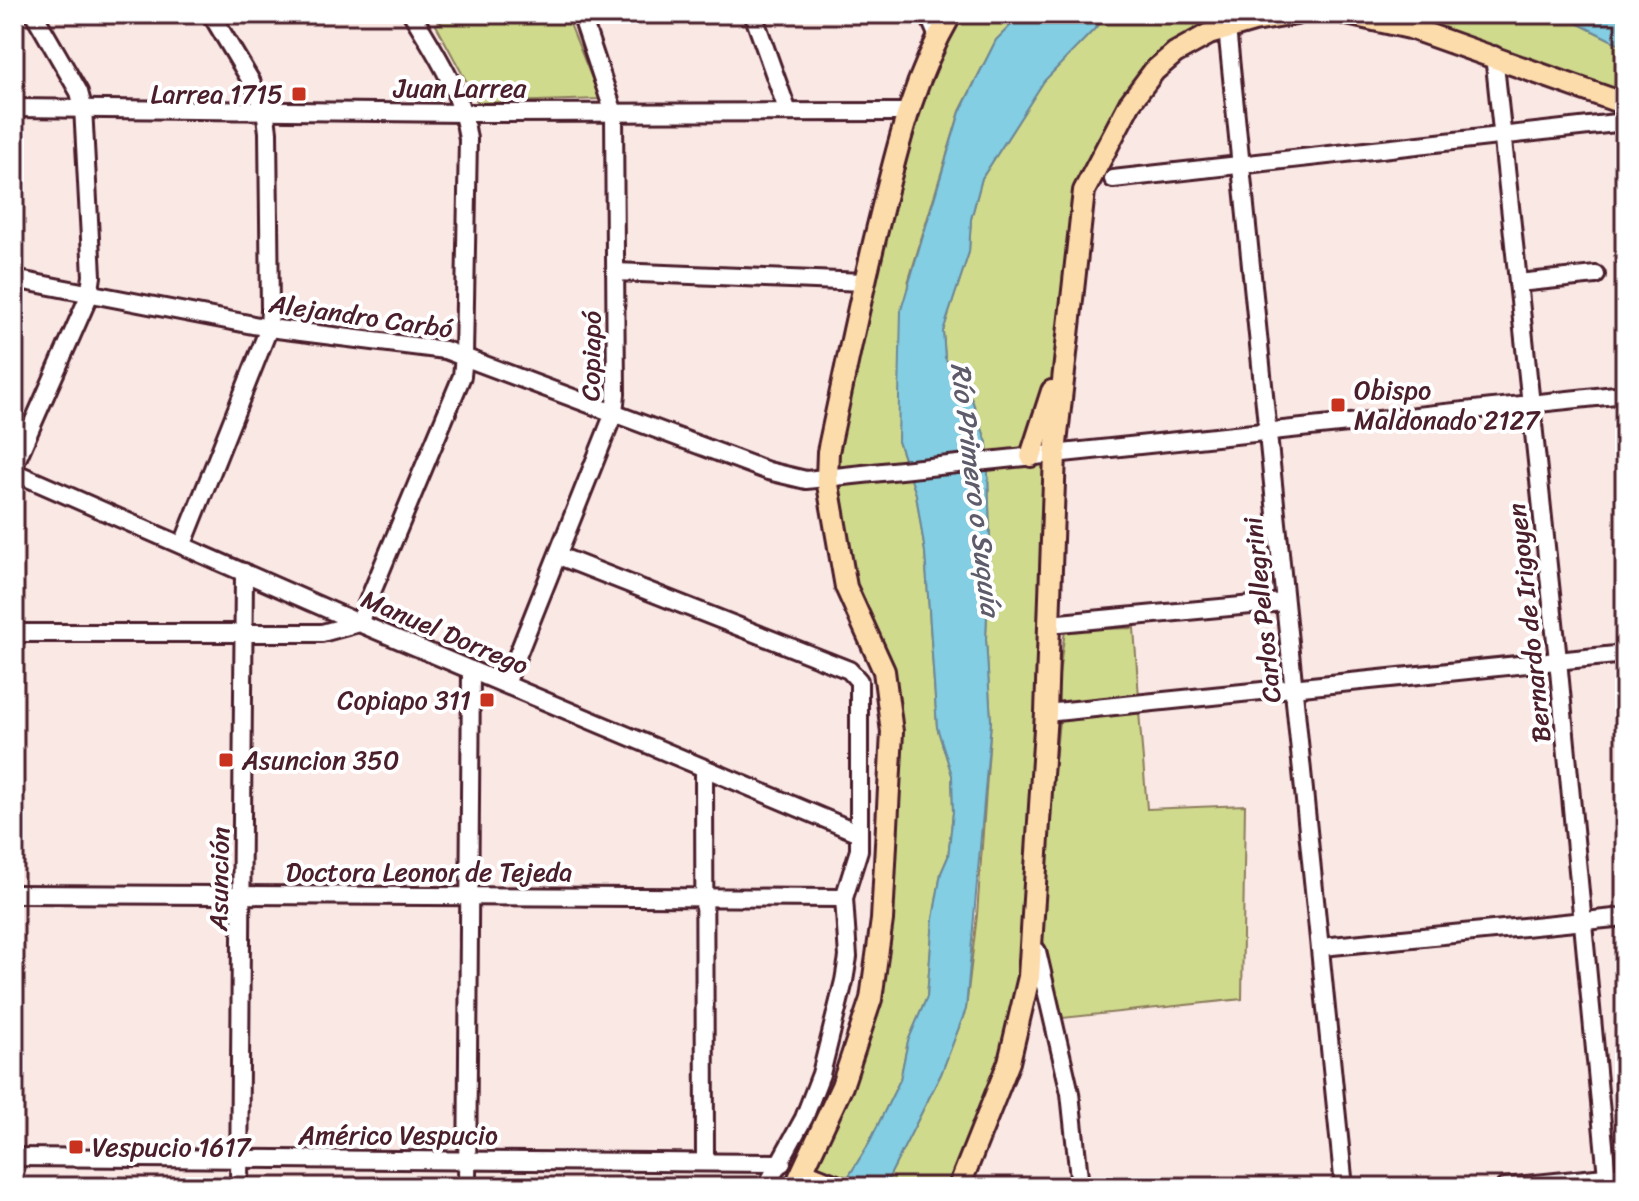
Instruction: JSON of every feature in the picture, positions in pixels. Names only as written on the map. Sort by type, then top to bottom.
[{"type":"main road","points":[[834,1185],[800,1180],[857,1050],[871,999],[882,920],[892,732],[884,671],[853,610],[846,587],[827,479],[828,452],[864,282],[906,112],[920,71],[951,14]]},
{"type":"main road","points":[[959,1187],[1000,1090],[1019,1028],[1029,977],[1046,713],[1055,453],[1082,205],[1092,174],[1130,103],[1154,71],[1193,41],[1227,28],[1296,14]]},
{"type":"main road","points":[[1347,14],[1410,28],[1494,55],[1625,104]]},
{"type":"main road","points":[[1021,457],[1065,353]]},
{"type":"street","points":[[14,469],[89,296],[92,276],[83,107],[79,92],[34,14]]},
{"type":"street","points":[[183,544],[269,328],[268,132],[265,109],[211,14]]},
{"type":"street","points":[[14,633],[322,633],[359,623],[462,376],[468,139],[465,113],[415,19],[434,14]]},
{"type":"street","name":"Copiapó","points":[[506,684],[614,413],[614,113],[581,14]]},
{"type":"street","points":[[753,14],[788,112]]},
{"type":"street","points":[[928,14],[938,37]]},
{"type":"street","name":"Carlos Pellegrini","points":[[1227,28],[1344,1187]]},
{"type":"street","name":"Bernardo de Irigoyen","points":[[1494,55],[1558,660],[1607,1182]]},
{"type":"street","name":"Juan Larrea","points":[[14,108],[465,113],[906,112]]},
{"type":"street","points":[[1113,179],[1625,122]]},
{"type":"street","points":[[615,272],[864,282]]},
{"type":"street","points":[[1518,283],[1596,275]]},
{"type":"street","name":"Alejandro Carbó","points":[[14,279],[89,296],[269,328],[464,356],[788,477],[827,479],[1625,394]]},
{"type":"street","name":"Manuel Dorrego","points":[[14,469],[359,623],[859,833]]},
{"type":"street","points":[[559,556],[849,670],[859,681],[859,850],[844,898],[848,957],[830,1049],[782,1163],[766,1187]]},
{"type":"street","name":"Asunción","points":[[239,1187],[244,572]]},
{"type":"street","points":[[1049,624],[1284,602]]},
{"type":"street","points":[[1046,713],[1625,654]]},
{"type":"street","points":[[467,1187],[471,670]]},
{"type":"street","points":[[704,770],[705,1161]]},
{"type":"street","name":"Doctora Leonor de Tejeda","points":[[14,894],[844,898]]},
{"type":"street","points":[[1322,947],[1625,917]]},
{"type":"street","points":[[1033,926],[1039,968],[1070,1093],[1080,1187]]},
{"type":"street","name":"Américo Vespucio","points":[[14,1157],[782,1163]]},
{"type":"street","points":[[1505,1187],[1607,1182],[1625,1175]]},
{"type":"green space","points":[[454,14],[566,14],[600,99],[478,103],[436,25]]},
{"type":"green space","points":[[951,14],[1022,14],[996,40],[960,111],[908,283],[898,441],[916,494],[925,552],[937,727],[952,775],[953,812],[948,857],[941,873],[933,919],[927,997],[908,1041],[900,1080],[867,1147],[842,1187],[795,1187],[866,1020],[891,708],[853,610],[827,479],[906,112]]},
{"type":"green space","points":[[1109,14],[1296,14],[1254,21],[1154,71],[1082,205],[1029,977],[959,1187],[884,1187],[941,1074],[966,1009],[977,915],[991,721],[986,639],[990,536],[987,443],[972,400],[945,358],[943,331],[969,252],[971,219],[982,178],[1044,81]]},
{"type":"green space","points":[[1347,14],[1559,14],[1625,47],[1625,104]]},
{"type":"green space","points":[[1134,628],[1139,697],[1055,704],[1065,630]]},
{"type":"green space","points":[[1139,712],[1147,809],[1245,805],[1242,999],[1063,1018],[1039,925],[1059,721]]},
{"type":"water","name":"Río Primero o Suquía","points":[[1022,14],[1109,14],[1044,81],[982,178],[971,219],[969,252],[943,331],[945,358],[972,400],[987,443],[990,536],[986,639],[991,721],[966,1009],[941,1074],[884,1187],[842,1187],[867,1147],[900,1080],[908,1041],[927,997],[933,919],[941,873],[948,857],[953,812],[952,775],[937,727],[925,552],[916,494],[898,441],[901,310],[960,112],[996,40]]},
{"type":"water","points":[[1559,14],[1625,14],[1625,47]]},
{"type":"place","name":"Larrea 1715","points":[[299,94]]},
{"type":"place","name":"Obispo Maldonado 2127","points":[[1338,405]]},
{"type":"place","name":"Copiapo 311","points":[[487,700]]},
{"type":"place","name":"Asuncion 350","points":[[226,760]]},
{"type":"place","name":"Vespucio 1617","points":[[76,1147]]}]
